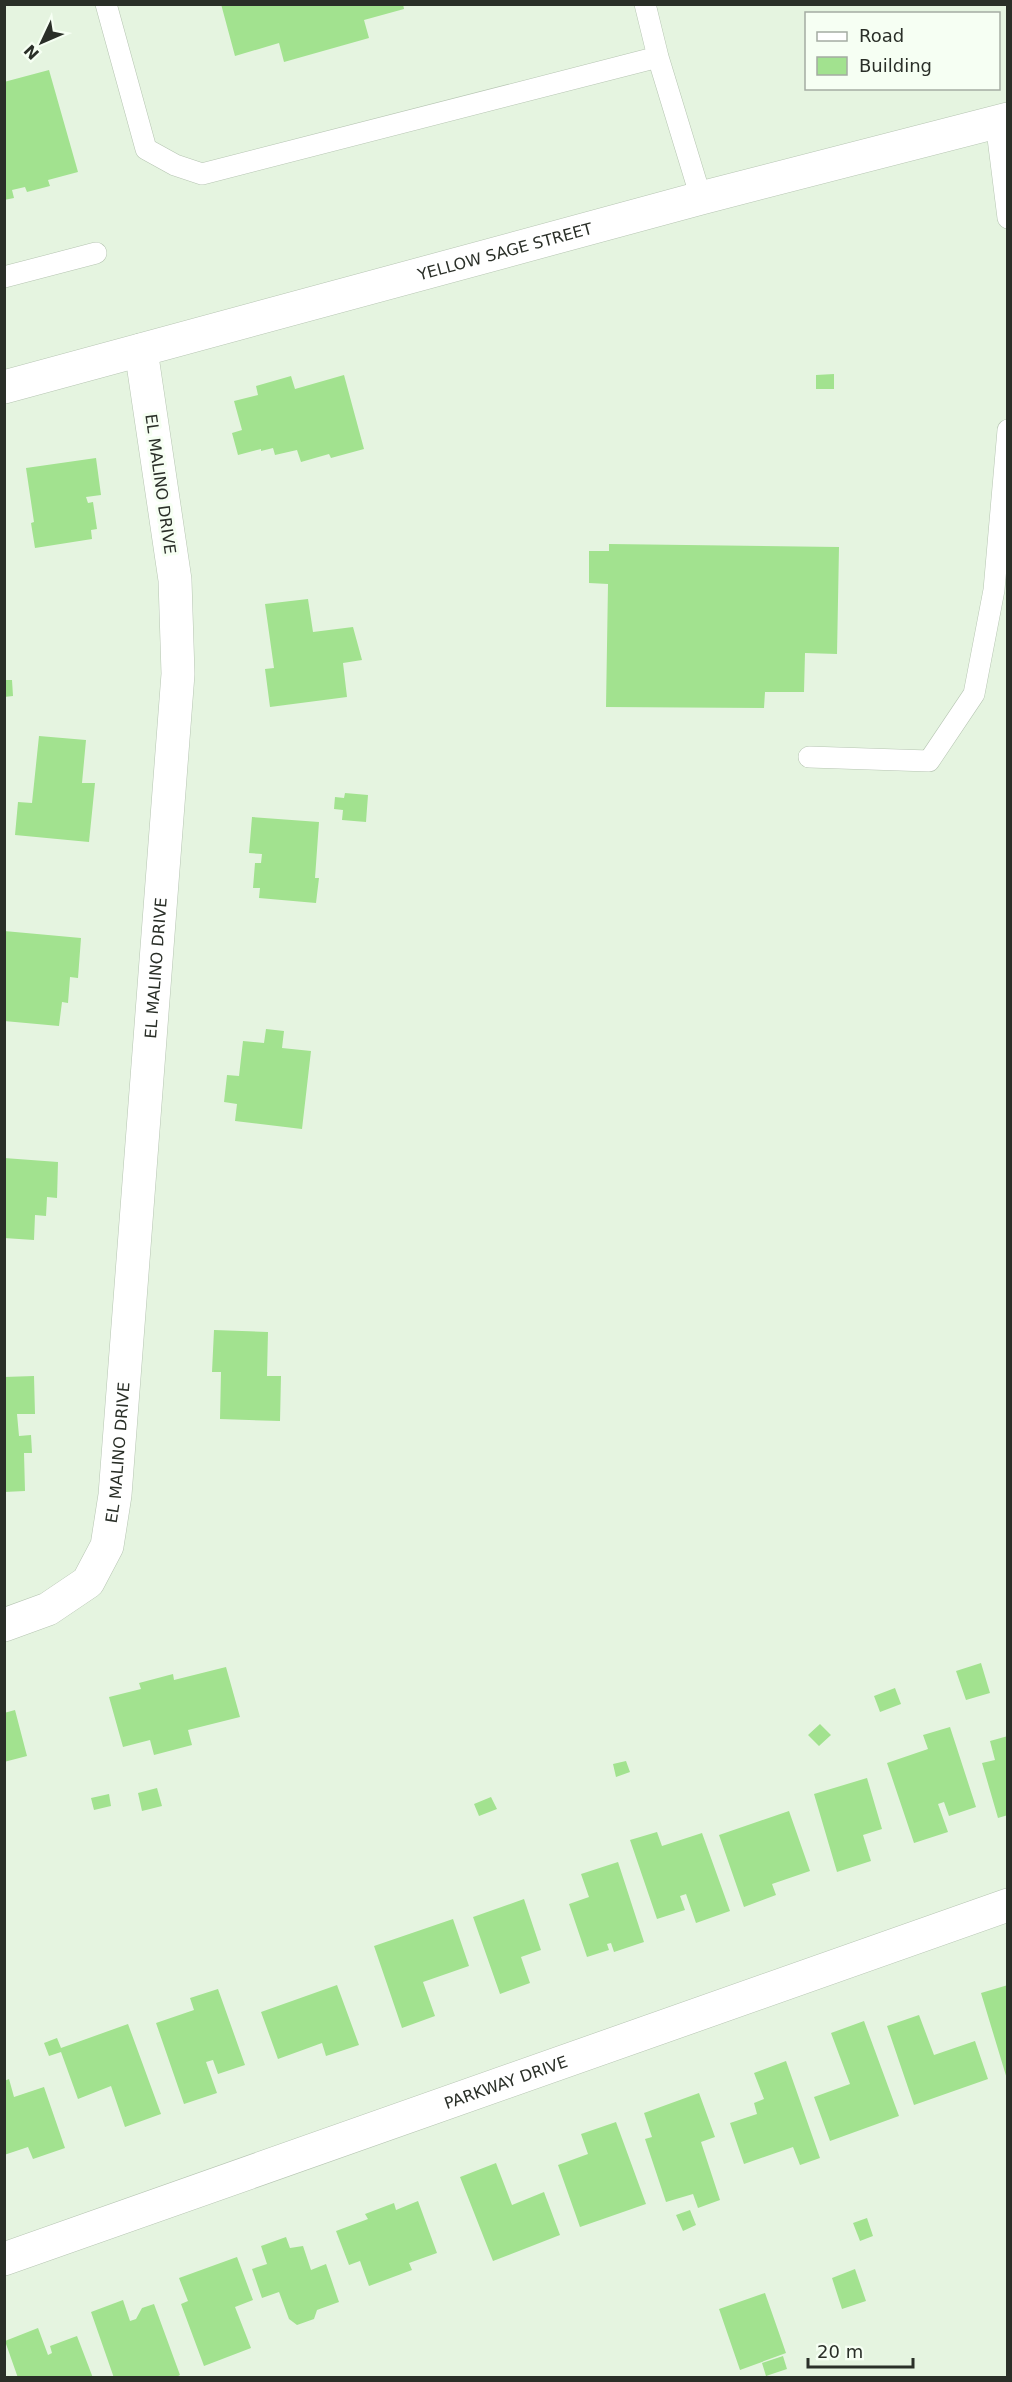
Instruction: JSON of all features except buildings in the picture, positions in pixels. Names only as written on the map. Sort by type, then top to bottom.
[{"type":"street","name":"YELLOW SAGE STREET","points":[[4,387],[701,198],[1002,121]]},
{"type":"street","name":"EL MALINO DRIVE","points":[[4,1624],[48,1609],[88,1582],[106,1546],[115,1494],[178,674],[175,580],[141,350]]},
{"type":"street","name":"PARKWAY DRIVE","points":[[4,2259],[1008,1905]]},
{"type":"lane","points":[[106,4],[146,149],[175,165],[202,174],[658,57]]},
{"type":"lane","points":[[645,4],[658,57],[701,198]]},
{"type":"lane","points":[[1002,121],[1008,218]]},
{"type":"lane","points":[[4,277],[96,253]]},
{"type":"lane","points":[[809,757],[929,760],[974,694],[994,590],[1008,429]]}]
